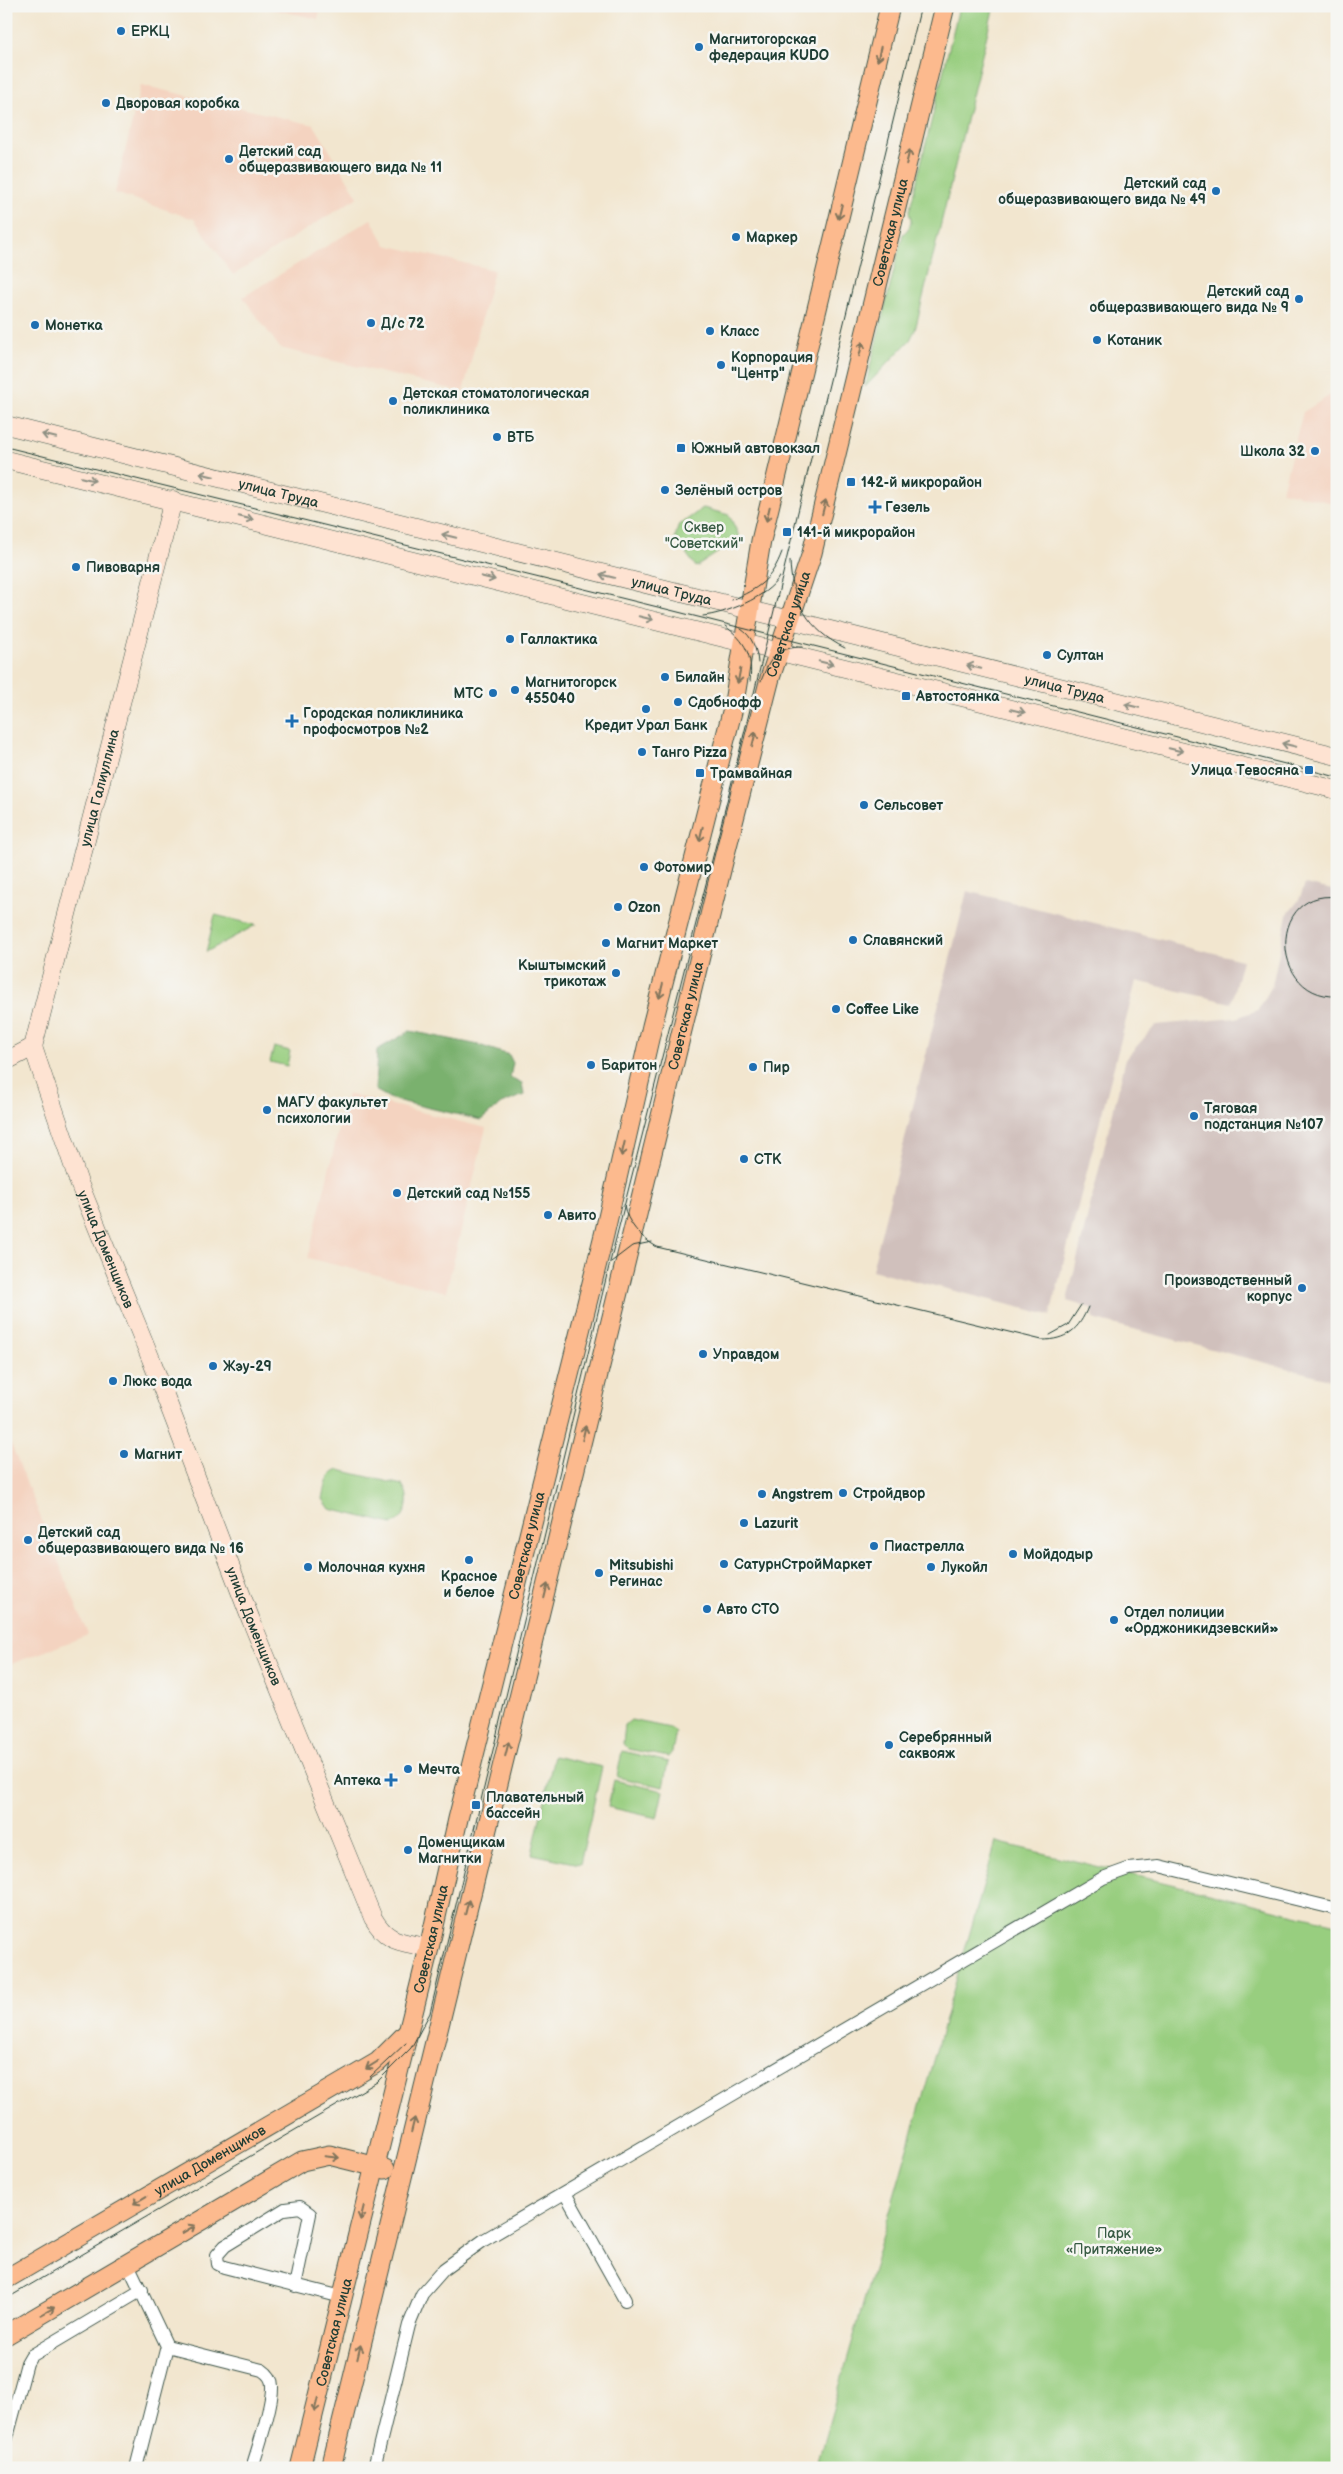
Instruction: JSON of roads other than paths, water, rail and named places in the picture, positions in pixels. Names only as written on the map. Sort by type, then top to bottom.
[{"type":"main road","name":"Советская улица","points":[[300,2468],[429,1948],[465,1790],[604,1235],[652,1026],[733,708],[766,522],[890,6]]},
{"type":"main road","name":"Советская улица","points":[[331,2468],[401,2172],[538,1626],[732,827],[770,678],[812,553],[945,6]]},
{"type":"main road","name":"улица Труда","points":[[6,425],[1337,756]]},
{"type":"main road","points":[[6,460],[1337,790]]},
{"type":"main road","name":"улица Галиуллина","points":[[33,1047],[79,875],[173,500]]},
{"type":"main road","points":[[6,1062],[33,1047]]},
{"type":"main road","name":"улица Доменщиков","points":[[33,1047],[79,1183],[151,1359],[255,1629],[373,1918],[388,1938],[455,1954]]},
{"type":"main road","points":[[604,1235],[630,1241]]},
{"type":"main road","name":"улица Доменщиков","points":[[6,2279],[378,2062],[408,2033]]},
{"type":"main road","points":[[6,2335],[302,2161],[329,2155],[401,2172]]},
{"type":"street","points":[[374,2468],[409,2326],[422,2294],[444,2269],[484,2240],[1103,1878],[1128,1869],[1159,1866],[1337,1909]]},
{"type":"street","points":[[564,2193],[625,2300]]},
{"type":"street","points":[[295,2286],[310,2214],[300,2207],[285,2209],[225,2246],[216,2255],[218,2264],[224,2267],[295,2286],[342,2297]]},
{"type":"street","points":[[128,2264],[167,2346],[136,2468]]},
{"type":"street","points":[[6,2440],[27,2364],[31,2356],[142,2290]]},
{"type":"street","points":[[167,2346],[262,2370],[268,2374],[272,2386],[252,2468]]},
{"type":"tram line","points":[[6,2299],[377,2082],[411,2048],[430,2013],[610,1262],[744,734],[921,6]]},
{"type":"tram line","points":[[6,447],[670,610],[1337,777]]},
{"type":"tram line","points":[[732,600],[750,592],[763,582],[773,570],[782,552]]},
{"type":"tram line","points":[[790,561],[794,589],[804,613],[821,633],[845,648]]},
{"type":"tram line","points":[[703,616],[723,612],[756,598],[766,591],[779,577]]},
{"type":"tram line","points":[[725,626],[743,643],[749,657],[750,681]]},
{"type":"tram line","points":[[741,629],[753,643],[758,663]]},
{"type":"tram line","points":[[761,681],[775,655],[786,649],[803,647]]},
{"type":"tram line","points":[[1337,897],[1314,899],[1298,909],[1289,925],[1286,944],[1289,964],[1299,981],[1315,992],[1337,996]]},
{"type":"tram line","points":[[624,1205],[632,1224],[646,1239],[657,1247],[1042,1340],[1058,1338],[1071,1332],[1076,1328],[1088,1307]]},
{"type":"tram line","points":[[611,1262],[632,1246],[652,1242]]},
{"type":"tram line","points":[[1050,1335],[1068,1325],[1081,1305]]},
{"type":"tram line","points":[[370,2077],[406,2043]]},
{"type":"place","name":"ЕРКЦ","points":[[121,31]]},
{"type":"place","name":"Магнитогорская федерация KUDO","points":[[699,47]]},
{"type":"place","name":"Дворовая коробка","points":[[106,103]]},
{"type":"place","name":"Детский сад общеразвивающего вида № 11","points":[[229,159]]},
{"type":"place","name":"Детский сад общеразвивающего вида № 49","points":[[1216,191]]},
{"type":"place","name":"Маркер","points":[[736,237]]},
{"type":"place","name":"Детский сад общеразвивающего вида № 9","points":[[1299,299]]},
{"type":"place","name":"Д/с 72","points":[[371,323]]},
{"type":"place","name":"Монетка","points":[[35,325]]},
{"type":"place","name":"Класс","points":[[710,331]]},
{"type":"place","name":"Котаник","points":[[1097,340]]},
{"type":"place","name":"Корпорация \"Центр\"","points":[[721,365]]},
{"type":"place","name":"Детская стоматологическая поликлиника","points":[[393,401]]},
{"type":"place","name":"ВТБ","points":[[497,437]]},
{"type":"place","name":"Южный автовокзал","points":[[681,448]]},
{"type":"place","name":"Школа 32","points":[[1315,451]]},
{"type":"place","name":"142-й микрорайон","points":[[851,482]]},
{"type":"place","name":"Зелёный остров","points":[[665,490]]},
{"type":"place","name":"Гезель","points":[[875,507]]},
{"type":"place","name":"141-й микрорайон","points":[[787,532]]},
{"type":"place","name":"Пивоварня","points":[[76,567]]},
{"type":"place","name":"Галлактика","points":[[510,639]]},
{"type":"place","name":"Султан","points":[[1047,655]]},
{"type":"place","name":"Билайн","points":[[665,677]]},
{"type":"place","name":"Магнитогорск 455040","points":[[515,690]]},
{"type":"place","name":"МТС","points":[[493,693]]},
{"type":"place","name":"Автостоянка","points":[[906,696]]},
{"type":"place","name":"Сдобнофф","points":[[678,702]]},
{"type":"place","name":"Кредит Урал Банк","points":[[646,709]]},
{"type":"place","name":"Городская поликлиника профосмотров №2","points":[[292,721]]},
{"type":"place","name":"Танго Pizza","points":[[642,752]]},
{"type":"place","name":"Улица Тевосяна","points":[[1309,770]]},
{"type":"place","name":"Трамвайная","points":[[700,773]]},
{"type":"place","name":"Сельсовет","points":[[864,805]]},
{"type":"place","name":"Фотомир","points":[[644,867]]},
{"type":"place","name":"Ozon","points":[[618,907]]},
{"type":"place","name":"Славянский","points":[[853,940]]},
{"type":"place","name":"Магнит Маркет","points":[[606,943]]},
{"type":"place","name":"Кыштымский трикотаж","points":[[616,973]]},
{"type":"place","name":"Coffee Like","points":[[836,1009]]},
{"type":"place","name":"Баритон","points":[[591,1065]]},
{"type":"place","name":"Пир","points":[[753,1067]]},
{"type":"place","name":"МАГУ факультет психологии","points":[[267,1110]]},
{"type":"place","name":"Тяговая подстанция №107","points":[[1194,1116]]},
{"type":"place","name":"СТК","points":[[744,1159]]},
{"type":"place","name":"Детский сад №155","points":[[397,1193]]},
{"type":"place","name":"Авито","points":[[548,1215]]},
{"type":"place","name":"Производственный корпус","points":[[1302,1288]]},
{"type":"place","name":"Управдом","points":[[703,1354]]},
{"type":"place","name":"Жэу-29","points":[[213,1366]]},
{"type":"place","name":"Люкс вода","points":[[113,1381]]},
{"type":"place","name":"Магнит","points":[[124,1454]]},
{"type":"place","name":"Стройдвор","points":[[843,1493]]},
{"type":"place","name":"Angstrem","points":[[762,1494]]},
{"type":"place","name":"Lazurit","points":[[744,1523]]},
{"type":"place","name":"Детский сад общеразвивающего вида № 16","points":[[28,1540]]},
{"type":"place","name":"Пиастрелла","points":[[874,1546]]},
{"type":"place","name":"Мойдодыр","points":[[1013,1554]]},
{"type":"place","name":"Красное и белое","points":[[469,1560]]},
{"type":"place","name":"СатурнСтройМаркет","points":[[724,1564]]},
{"type":"place","name":"Молочная кухня","points":[[308,1567]]},
{"type":"place","name":"Лукойл","points":[[931,1567]]},
{"type":"place","name":"Mitsubishi Регинас","points":[[599,1573]]},
{"type":"place","name":"Авто СТО","points":[[707,1609]]},
{"type":"place","name":"Отдел полиции «Орджоникидзевский»","points":[[1114,1620]]},
{"type":"place","name":"Серебрянный саквояж","points":[[889,1745]]},
{"type":"place","name":"Мечта","points":[[408,1769]]},
{"type":"place","name":"Аптека","points":[[391,1780]]},
{"type":"place","name":"Плавательный бассейн","points":[[476,1805]]},
{"type":"place","name":"Доменщикам Магнитки","points":[[408,1850]]},
{"type":"park label","name":"Сквер \"Советский\"","points":[[704,536]]},
{"type":"park label","name":"Парк «Притяжение»","points":[[1114,2242]]}]
